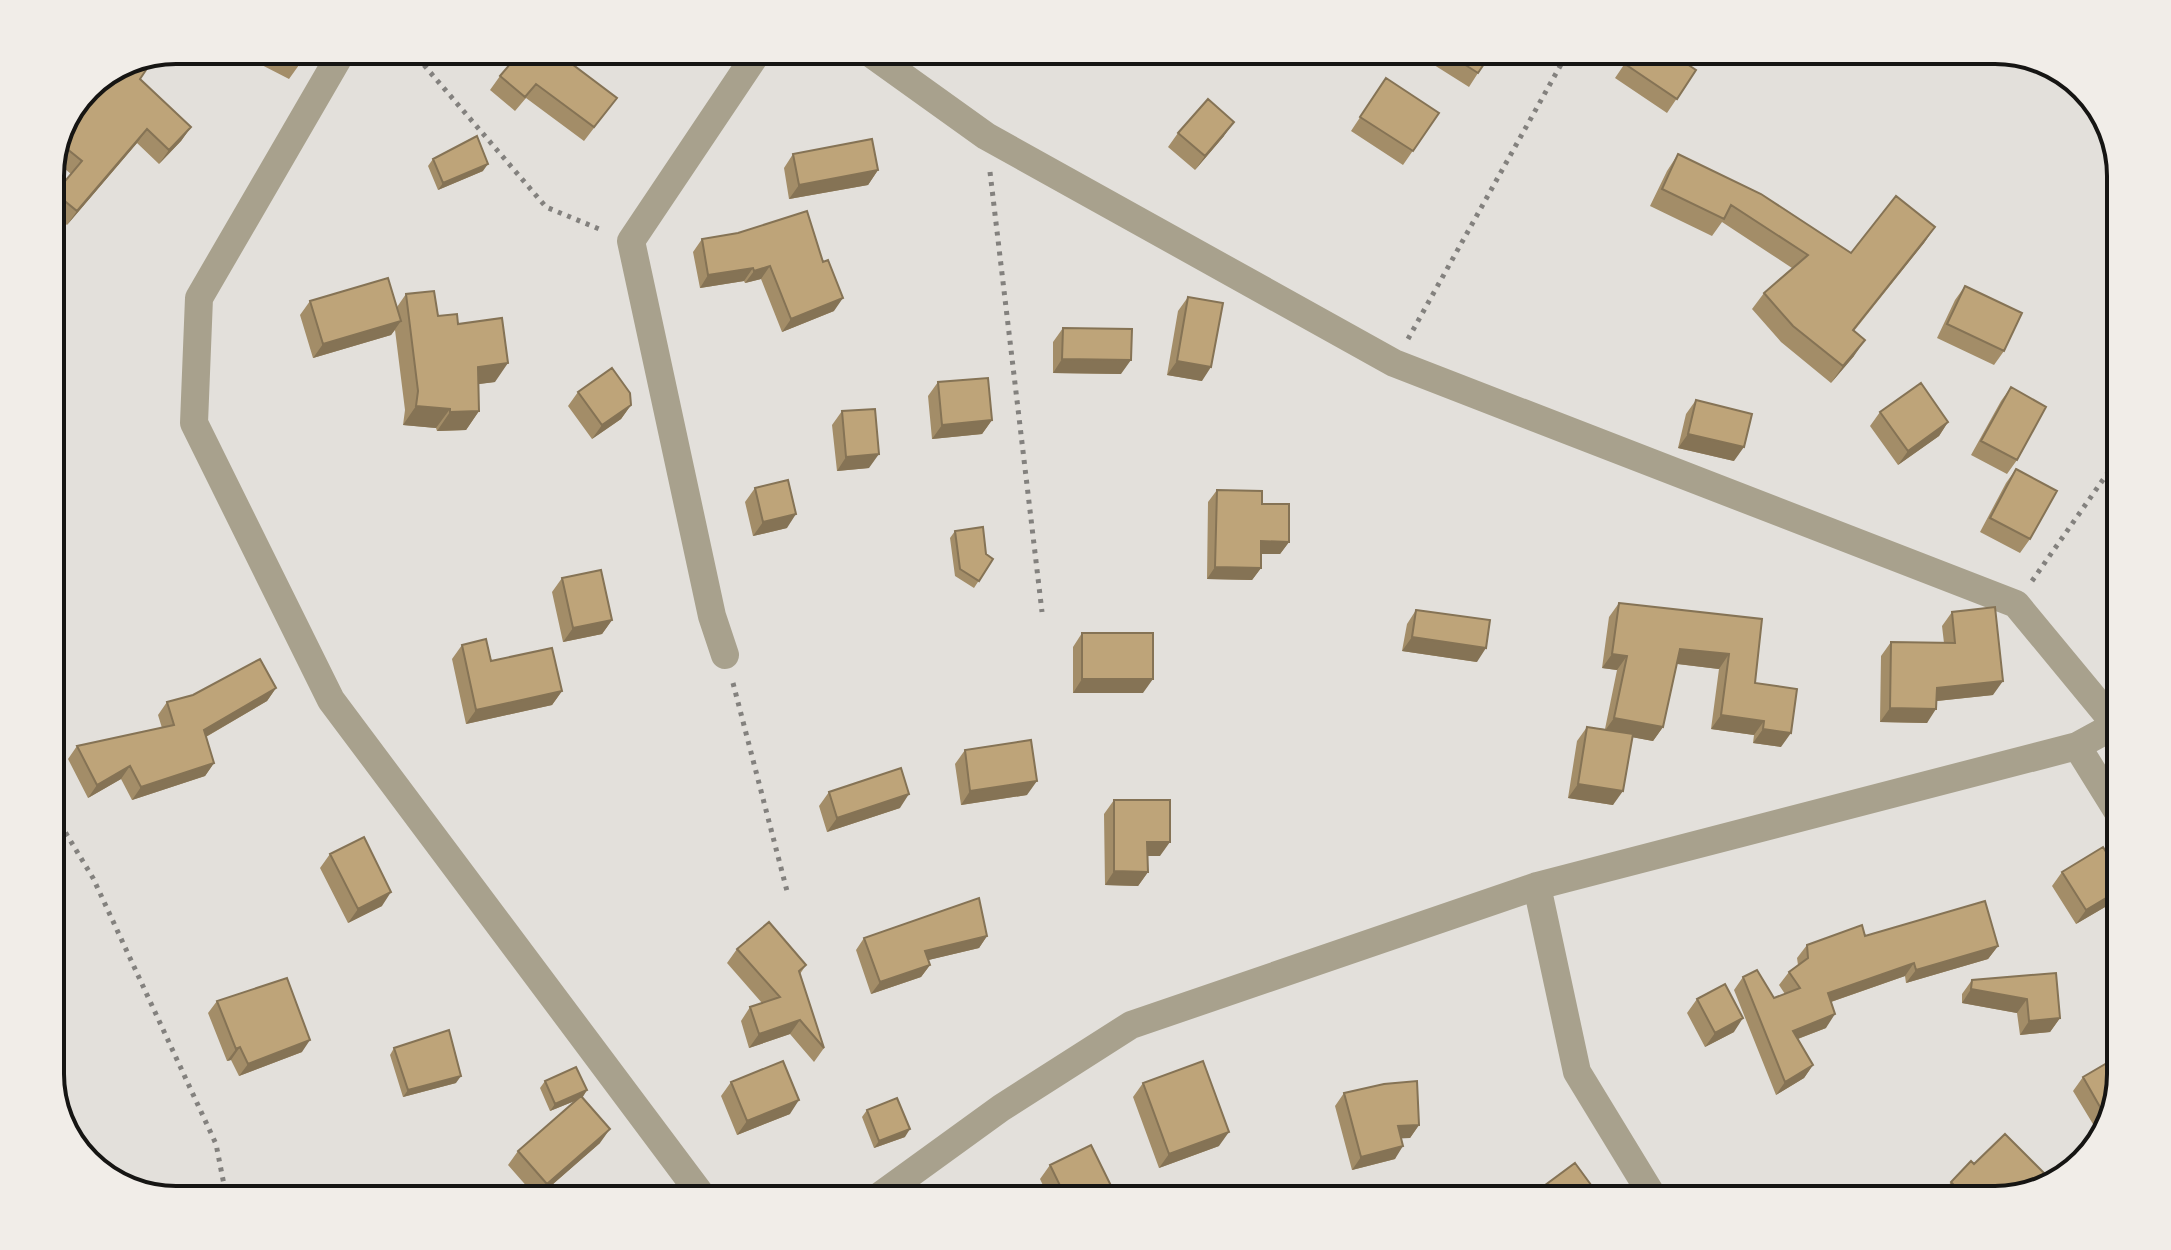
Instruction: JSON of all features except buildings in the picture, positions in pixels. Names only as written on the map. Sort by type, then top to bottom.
[{"type":"street","points":[[335,64],[199,298],[194,423],[331,700],[695,1186]]},
{"type":"street","points":[[725,655],[712,616],[631,241],[750,64]]},
{"type":"street","points":[[886,64],[986,136],[1394,363],[2016,604],[2107,710]]},
{"type":"street","points":[[893,1186],[1001,1108],[1131,1025],[1537,886],[2077,746],[2107,729]]},
{"type":"street","points":[[2077,746],[2107,794]]},
{"type":"street","points":[[1537,886],[1577,1072],[1646,1186]]},
{"type":"path","points":[[423,64],[546,207],[631,241]]},
{"type":"path","points":[[1394,363],[1561,64]]},
{"type":"path","points":[[986,136],[1042,612]]},
{"type":"path","points":[[2016,604],[2107,474]]},
{"type":"path","points":[[725,655],[787,891]]},
{"type":"path","points":[[64,830],[93,878],[216,1144],[224,1186]]}]
